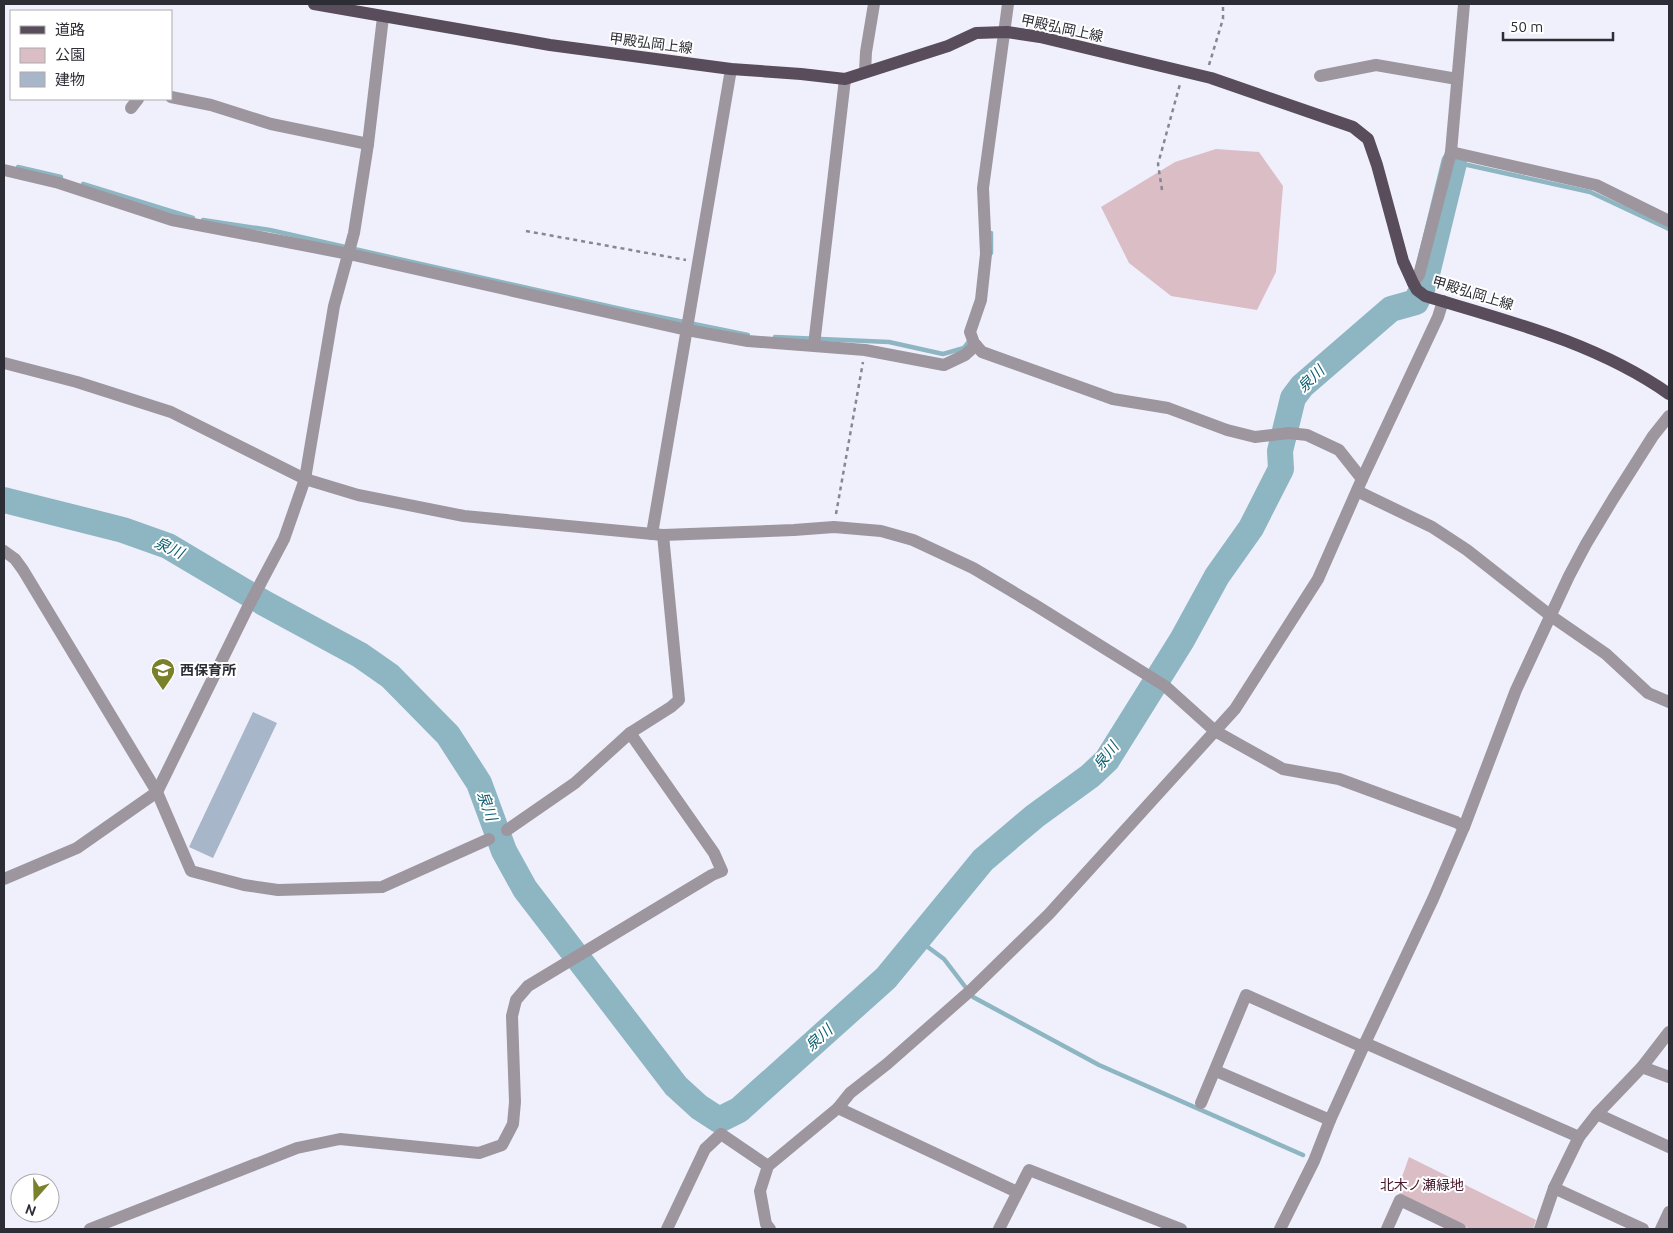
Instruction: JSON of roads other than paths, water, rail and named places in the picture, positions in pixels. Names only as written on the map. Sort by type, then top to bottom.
[{"type":"main road","name":"甲殿弘岡上線","points":[[314,4],[550,45],[731,69],[845,79],[948,46],[976,32],[1010,33],[1040,37],[1206,76],[1352,127],[1368,139],[1403,261],[1418,290],[1443,301],[1513,322],[1575,344],[1630,371],[1669,394]]},
{"type":"street","points":[[864,72],[874,4]]},
{"type":"street","points":[[1008,4],[1010,33],[983,188],[986,254],[981,300],[970,332],[973,342],[982,352],[1113,399],[1168,408],[1227,430],[1255,437],[1283,434],[1307,435],[1339,450],[1360,485],[1467,550],[1551,616],[1606,654],[1648,693],[1669,702]]},
{"type":"street","points":[[1418,290],[1419,275],[1451,152],[1464,4]]},
{"type":"street","points":[[4,879],[77,848],[157,792],[257,588],[284,539],[305,479],[334,306],[354,233],[368,144],[383,17]]},
{"type":"street","points":[[1320,76],[1376,66],[1456,79]]},
{"type":"street","points":[[507,830],[575,783],[630,733],[671,707],[678,700],[658,535],[687,330],[700,262],[731,69]]},
{"type":"street","points":[[814,343],[845,79]]},
{"type":"street","points":[[172,97],[211,105],[271,124],[368,144]]},
{"type":"street","points":[[1451,152],[1596,185],[1669,221]]},
{"type":"street","points":[[4,170],[59,182],[172,220],[349,252],[687,330],[748,341],[814,343],[865,350],[944,365],[965,356],[973,342]]},
{"type":"street","points":[[770,1229],[766,1224],[760,1191],[768,1166],[838,1108],[850,1093],[887,1064],[968,993],[1049,914],[1235,709],[1318,579],[1438,317],[1443,301]]},
{"type":"street","points":[[4,364],[77,382],[171,412],[305,479],[358,495],[464,516],[658,535],[834,527],[881,531],[913,540],[973,568],[1165,686],[1215,731],[1284,769],[1339,779],[1464,826]]},
{"type":"street","points":[[1280,1229],[1314,1160],[1364,1045],[1433,899],[1464,826],[1516,690],[1569,576],[1586,544],[1653,436],[1669,416]]},
{"type":"street","points":[[4,551],[15,558],[23,570],[157,792],[190,871],[244,885],[278,890],[382,888],[489,839]]},
{"type":"street","points":[[90,1229],[297,1148],[340,1139],[479,1154],[502,1145],[513,1124],[515,1102],[512,1016],[516,1000],[528,986],[712,874],[722,871],[714,853],[630,733]]},
{"type":"street","points":[[1201,1104],[1246,995],[1579,1137]]},
{"type":"street","points":[[1540,1229],[1554,1188],[1579,1137],[1597,1114],[1642,1067],[1669,1032]]},
{"type":"street","points":[[1642,1067],[1669,1077]]},
{"type":"street","points":[[1216,1070],[1330,1120]]},
{"type":"street","points":[[838,1108],[1017,1192]]},
{"type":"street","points":[[1597,1114],[1669,1147]]},
{"type":"street","points":[[667,1229],[705,1149],[721,1134],[768,1166]]},
{"type":"street","points":[[999,1229],[1029,1170],[1181,1229]]},
{"type":"street","points":[[1554,1188],[1643,1229]]},
{"type":"street","points":[[1387,1229],[1400,1200],[1460,1229]]},
{"type":"street","points":[[1661,1229],[1669,1212]]},
{"type":"waterway","points":[[1454,162],[1590,192],[1669,229]]},
{"type":"waterway","name":"泉川","points":[[4,500],[123,530],[168,546],[264,603],[360,655],[390,676],[448,735],[479,783],[504,851],[525,889],[676,1086],[699,1107],[719,1120],[739,1110],[886,978],[983,860],[1035,816],[1090,776],[1107,760],[1182,640],[1217,576],[1251,528],[1281,469],[1280,451],[1293,398],[1302,386],[1391,309],[1416,302],[1425,282],[1454,163]]},
{"type":"waterway","points":[[18,167],[61,177]]},
{"type":"waterway","points":[[83,184],[193,218]]},
{"type":"waterway","points":[[203,220],[270,230],[630,311],[748,335]]},
{"type":"waterway","points":[[991,233],[991,253]]},
{"type":"waterway","points":[[775,337],[889,342],[943,354],[964,348],[971,339]]},
{"type":"waterway","points":[[917,939],[944,959],[973,997],[1099,1065],[1303,1155]]},
{"type":"place","name":"西保育所","points":[[163,691]]},
{"type":"park label","name":"北木ノ瀬緑地","points":[[1422,1185]]}]
